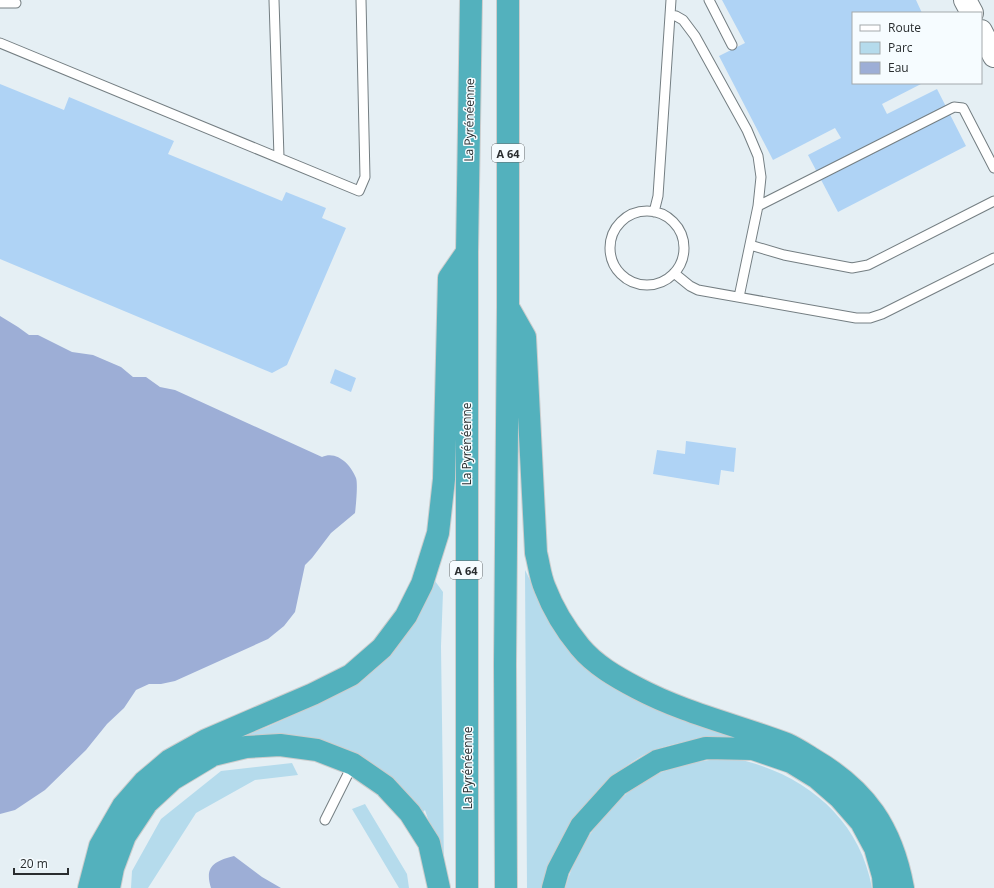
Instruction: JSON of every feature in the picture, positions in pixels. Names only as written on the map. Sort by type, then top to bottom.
[{"type":"highway","name":"La Pyrénéenne","points":[[467,888],[467,252],[471,0]]},
{"type":"highway","name":"A 64","points":[[506,888],[505,664],[508,307],[508,0]]},
{"type":"highway","points":[[89,888],[100,846],[123,806],[144,782],[170,760],[206,740],[313,694],[350,675],[382,648],[406,616],[422,584],[438,533],[444,479],[448,278],[467,252]]},
{"type":"highway","points":[[508,307],[525,337],[536,552],[544,587],[560,618],[581,648],[608,672],[652,696],[719,722],[787,745],[837,774],[860,794],[878,816],[890,841],[900,868],[903,888]]},
{"type":"highway","points":[[109,888],[113,868],[125,836],[147,803],[173,779],[213,755],[246,748],[280,745],[317,750],[353,764],[385,786],[410,813],[429,843],[439,888]]},
{"type":"highway","points":[[553,888],[558,870],[582,826],[618,785],[657,761],[706,748],[753,749],[791,762],[817,778],[840,798],[861,822],[875,848],[883,876],[884,888]]},
{"type":"street","points":[[965,0],[971,12]]},
{"type":"street","points":[[982,33],[994,56]]},
{"type":"lane","points":[[274,0],[278,157]]},
{"type":"lane","points":[[0,43],[360,191],[365,177],[361,0]]},
{"type":"lane","points":[[654,212],[658,196],[671,0]]},
{"type":"lane","points":[[709,0],[732,45]]},
{"type":"lane","points":[[0,3],[16,3]]},
{"type":"lane","points":[[670,15],[676,16],[683,20],[695,36],[747,130],[758,156],[760,176],[758,206],[739,297]]},
{"type":"lane","points":[[758,206],[954,107],[963,108],[994,168]]},
{"type":"lane","points":[[750,245],[784,254],[852,268],[868,265],[994,201]]},
{"type":"lane","points":[[641,211],[665,215],[674,222],[680,231],[684,242],[684,253],[680,264],[674,273],[664,281],[652,285],[639,284],[627,279],[618,271],[612,259],[610,247],[613,234],[619,224],[629,216],[641,211]]},
{"type":"lane","points":[[674,273],[690,286],[698,290],[856,318],[870,318],[882,314],[994,258]]},
{"type":"lane","points":[[325,820],[353,764]]},
{"type":"green space","points":[[525,570],[545,610],[613,686],[627,696],[732,734],[732,738],[679,743],[658,749],[640,757],[624,768],[603,786],[579,812],[563,841],[543,888],[527,888]]},
{"type":"green space","points":[[435,581],[443,592],[441,646],[444,868],[425,810],[419,816],[363,763],[218,744],[267,727],[326,700],[356,684],[383,661],[403,639],[422,608]]},
{"type":"green space","points":[[717,759],[739,759],[766,767],[788,777],[809,790],[827,804],[843,822],[856,842],[866,864],[872,888],[565,888],[572,868],[592,832],[619,800],[635,787],[653,776],[672,768],[689,763]]},
{"type":"green space","points":[[292,763],[298,775],[255,780],[196,813],[148,888],[131,888],[132,871],[161,819],[221,771]]},
{"type":"green space","points":[[365,804],[407,874],[409,888],[399,888],[352,809]]},
{"type":"water","points":[[0,316],[29,335],[38,335],[72,352],[93,355],[121,367],[133,377],[146,377],[160,387],[175,390],[322,457],[328,455],[338,457],[351,468],[357,484],[355,513],[331,533],[305,565],[295,612],[284,626],[268,639],[175,681],[161,684],[149,684],[136,690],[124,708],[107,724],[86,750],[45,790],[15,810],[0,814]]},
{"type":"water","points":[[234,856],[262,877],[281,888],[211,888],[209,881],[210,870],[221,860]]},
{"type":"building","points":[[722,0],[916,0],[922,12],[852,12],[852,84],[921,84],[882,104],[887,114],[937,89],[966,146],[838,212],[808,155],[841,138],[835,128],[773,160],[719,56],[745,43]]},
{"type":"building","points":[[0,84],[64,110],[69,97],[174,141],[168,154],[282,201],[286,192],[326,208],[322,218],[346,228],[287,365],[272,373],[0,259]]},
{"type":"building","points":[[335,369],[356,378],[351,392],[330,383]]},
{"type":"building","points":[[686,441],[736,448],[734,472],[721,470],[719,485],[653,474],[657,450],[685,454]]}]
